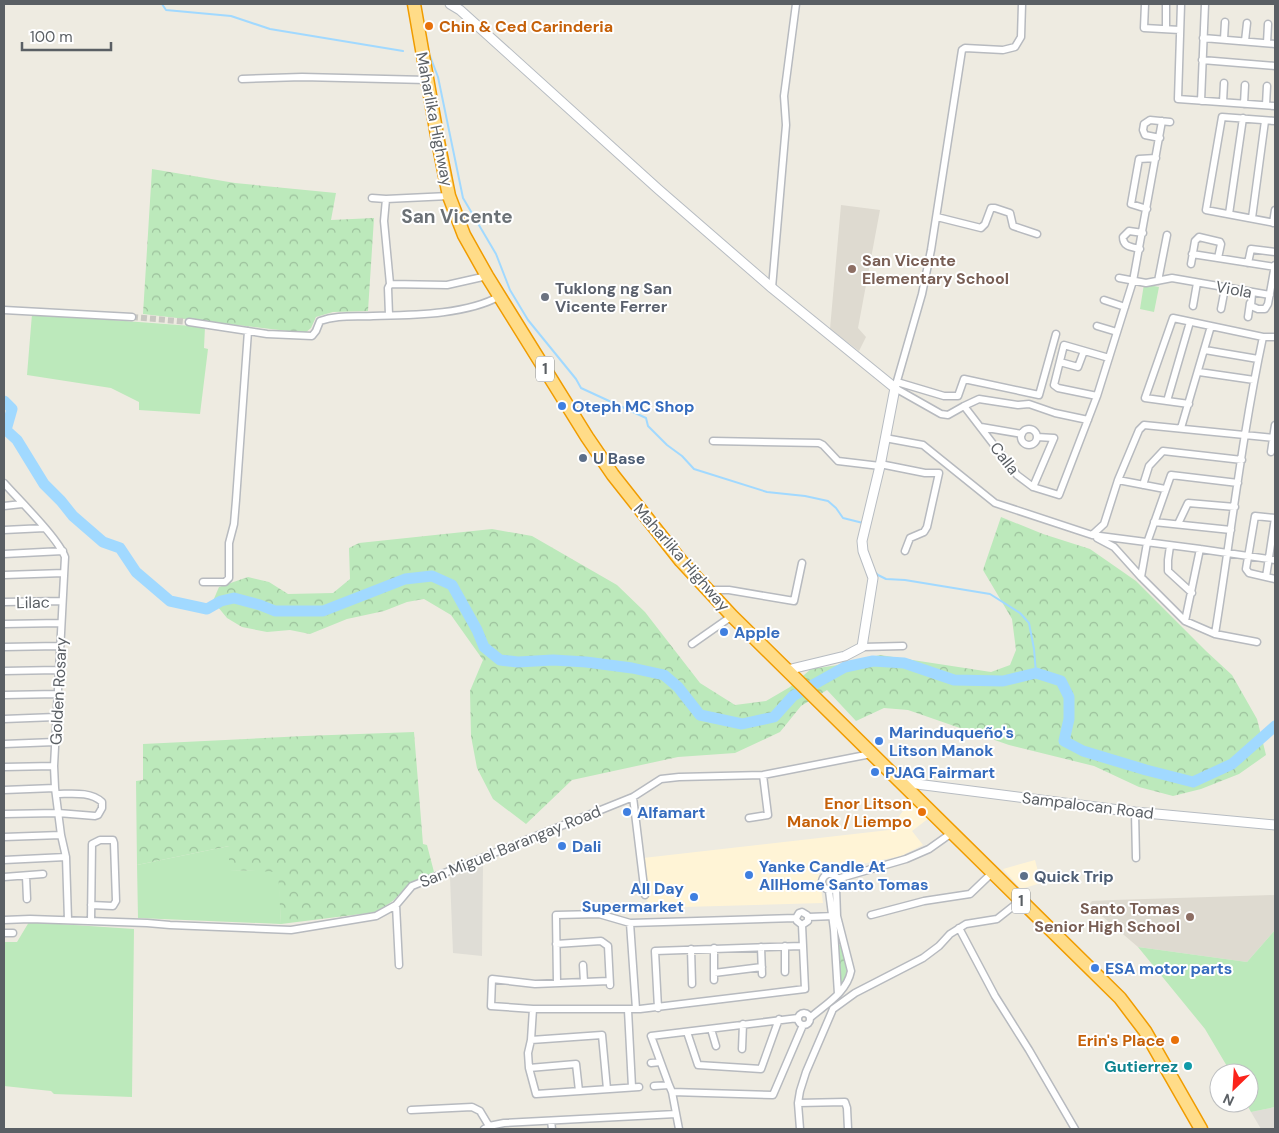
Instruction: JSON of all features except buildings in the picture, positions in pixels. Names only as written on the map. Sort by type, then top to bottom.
[{"type":"highway","name":"Maharlika Highway","points":[[414,4],[449,196],[464,235],[487,276],[587,437],[613,475],[681,561],[732,616],[1120,998],[1145,1031],[1202,1129]]},
{"type":"street","points":[[450,4],[460,10],[658,189],[772,288],[896,385],[941,414],[948,415],[979,399],[1018,405],[1029,404],[1055,413],[1088,420],[1133,281],[1162,121]]},
{"type":"street","points":[[772,288],[786,125],[784,96],[796,4]]},
{"type":"street","points":[[862,647],[872,578],[862,541],[896,385],[922,294],[962,50],[965,48],[1003,50],[1015,47],[1021,37],[1022,4]]},
{"type":"street","points":[[1145,4],[1144,28],[1180,30]]},
{"type":"street","points":[[1166,4],[1166,29]]},
{"type":"street","points":[[1181,4],[1178,99],[1275,106]]},
{"type":"street","points":[[1201,101],[1204,4]]},
{"type":"street","points":[[1224,39],[1225,22]]},
{"type":"street","points":[[1245,41],[1246,23]]},
{"type":"street","points":[[1267,43],[1268,24]]},
{"type":"street","points":[[1203,38],[1275,44]]},
{"type":"street","points":[[1202,60],[1275,66]]},
{"type":"street","points":[[242,79],[302,77],[427,80]]},
{"type":"street","points":[[1223,102],[1224,83]]},
{"type":"street","points":[[1244,104],[1246,85]]},
{"type":"street","points":[[1266,105],[1267,86]]},
{"type":"street","points":[[1275,121],[1222,117],[1206,210],[1274,223],[1275,210]]},
{"type":"street","points":[[1229,214],[1244,118]]},
{"type":"street","points":[[1252,218],[1265,120]]},
{"type":"street","points":[[1160,138],[1148,136],[1144,132],[1143,127],[1148,121],[1170,122]]},
{"type":"street","points":[[1147,209],[1131,204],[1139,159],[1156,158]]},
{"type":"street","points":[[372,198],[449,196]]},
{"type":"street","points":[[386,199],[384,221],[390,284],[388,288],[388,315]]},
{"type":"street","points":[[936,217],[981,228],[985,224],[989,210],[993,207],[1010,213],[1013,226],[1037,234]]},
{"type":"street","points":[[1140,249],[1127,246],[1123,237],[1129,231],[1143,232]]},
{"type":"street","points":[[1158,280],[1167,235]]},
{"type":"street","points":[[1191,264],[1194,241],[1199,237],[1220,242],[1218,258]]},
{"type":"street","points":[[1248,263],[1251,249],[1275,252]]},
{"type":"street","points":[[1192,254],[1275,266],[1270,296],[1265,308],[1253,308],[1250,303]]},
{"type":"street","points":[[390,284],[447,285],[487,276]]},
{"type":"street","name":"Viola","points":[[1119,278],[1146,283],[1172,278],[1270,296]]},
{"type":"street","name":"Viola","points":[[1193,306],[1197,283]]},
{"type":"street","points":[[1221,309],[1225,288]]},
{"type":"street","points":[[1248,317],[1252,293]]},
{"type":"street","points":[[188,322],[266,334],[312,336],[320,321],[333,316],[388,315],[457,310],[488,303],[500,296]]},
{"type":"street","points":[[1104,300],[1125,307]]},
{"type":"street","points":[[4,310],[132,317]]},
{"type":"street","points":[[1189,404],[1145,398],[1173,318],[1263,337],[1275,337]]},
{"type":"street","points":[[1167,401],[1190,322]]},
{"type":"street","points":[[1097,326],[1117,332]]},
{"type":"street","points":[[1182,428],[1211,326]]},
{"type":"street","points":[[203,582],[224,582],[229,578],[229,543],[234,524],[248,331]]},
{"type":"street","points":[[896,385],[958,396],[964,378],[1039,395],[1056,334]]},
{"type":"street","points":[[1215,634],[1245,434],[1263,337]]},
{"type":"street","points":[[1096,396],[1056,387],[1054,382],[1064,345],[1109,358]]},
{"type":"street","points":[[1205,350],[1258,359]]},
{"type":"street","points":[[1060,362],[1078,367],[1084,351]]},
{"type":"street","points":[[1199,372],[1254,380]]},
{"type":"street","name":"Calla","points":[[964,406],[1017,475],[1033,486],[1059,496],[1088,420]]},
{"type":"street","points":[[1092,535],[1104,524],[1118,480],[1139,430],[1144,425],[1274,438]]},
{"type":"street","points":[[1271,452],[1275,425]]},
{"type":"street","points":[[981,427],[1022,434]]},
{"type":"street","points":[[1031,429],[1036,432],[1038,437],[1034,444],[1029,445],[1022,441],[1022,434],[1026,430],[1031,429]]},
{"type":"street","points":[[1033,486],[1054,438],[1038,437]]},
{"type":"street","points":[[885,438],[923,445],[995,503],[1092,535],[1275,560]]},
{"type":"street","points":[[713,441],[819,443],[838,461],[880,465],[925,473],[939,473],[927,527],[924,532],[910,538],[904,551]]},
{"type":"street","points":[[1143,485],[1149,466],[1163,450],[1242,460]]},
{"type":"street","points":[[1140,577],[1147,543],[1171,475],[1238,483]]},
{"type":"street","points":[[1118,480],[1165,489]]},
{"type":"street","points":[[4,484],[45,528],[62,551]]},
{"type":"street","points":[[1178,524],[1188,503],[1235,506]]},
{"type":"street","points":[[4,506],[22,504]]},
{"type":"street","points":[[1266,577],[1275,518],[1255,516],[1246,571],[1266,577],[1275,579]]},
{"type":"street","points":[[1154,522],[1231,530]]},
{"type":"street","points":[[4,530],[45,528]]},
{"type":"street","points":[[1092,535],[1114,547],[1140,577],[1185,621],[1215,634],[1257,642]]},
{"type":"street","points":[[1170,546],[1168,572],[1192,593]]},
{"type":"street","points":[[1185,621],[1200,549]]},
{"type":"street","points":[[4,554],[62,551]]},
{"type":"street","name":"Golden Rosary","points":[[62,551],[65,558],[54,766],[55,791],[66,857],[68,920]]},
{"type":"street","points":[[708,590],[729,590],[794,601],[802,563]]},
{"type":"street","points":[[4,576],[64,573]]},
{"type":"street","name":"Lilac","points":[[4,602],[62,601]]},
{"type":"street","points":[[692,644],[732,616]]},
{"type":"street","points":[[4,624],[61,623]]},
{"type":"street","points":[[4,648],[59,646]]},
{"type":"street","points":[[789,672],[845,656],[862,647],[903,646]]},
{"type":"street","points":[[4,671],[58,670]]},
{"type":"street","points":[[4,695],[58,694]]},
{"type":"street","points":[[4,719],[56,717]]},
{"type":"street","points":[[4,744],[55,742]]},
{"type":"street","name":"San Miguel Barangay Road","points":[[4,920],[68,920],[291,930],[376,916],[396,904],[412,886],[633,797],[661,779],[763,775],[871,754]]},
{"type":"street","points":[[4,767],[54,766]]},
{"type":"street","points":[[749,818],[768,815],[763,775]]},
{"type":"street","name":"Sampalocan Road","points":[[901,782],[1135,812],[1275,825]]},
{"type":"street","points":[[4,790],[55,791],[84,794],[97,798],[103,804],[100,812],[95,816],[58,813],[4,814]]},
{"type":"street","points":[[633,797],[645,895]]},
{"type":"street","points":[[1135,812],[1136,858]]},
{"type":"street","points":[[837,879],[906,859],[929,849],[953,832]]},
{"type":"street","points":[[4,837],[61,835]]},
{"type":"street","points":[[91,906],[113,906],[116,901],[113,840],[100,840],[92,844],[91,906],[91,921]]},
{"type":"street","points":[[4,860],[66,857]]},
{"type":"street","points":[[871,915],[924,901],[970,894],[993,872]]},
{"type":"street","points":[[4,876],[43,874]]},
{"type":"street","points":[[833,890],[822,886],[822,878],[830,874],[837,879]]},
{"type":"street","points":[[26,876],[26,899]]},
{"type":"street","points":[[837,879],[838,884],[833,890],[838,994]]},
{"type":"street","points":[[800,1129],[798,1103],[800,1091],[806,1072],[833,1009],[855,993],[923,958],[959,928],[966,924],[997,919],[1021,900]]},
{"type":"street","points":[[396,904],[399,965]]},
{"type":"street","points":[[796,918],[802,912],[808,917],[834,916]]},
{"type":"street","points":[[557,983],[556,915],[599,914],[630,923],[796,918]]},
{"type":"street","points":[[654,1086],[773,1096],[803,1025],[809,1023],[810,1017],[846,986],[851,972],[834,916]]},
{"type":"street","points":[[802,925],[808,921],[808,917]]},
{"type":"street","points":[[796,918],[802,925]]},
{"type":"street","points":[[630,923],[636,1009]]},
{"type":"street","points":[[556,944],[601,941],[608,946],[610,983],[535,984],[492,979],[491,1006],[533,1009],[628,1010],[658,1008],[805,989],[802,925]]},
{"type":"street","points":[[959,928],[995,996],[1075,1129]]},
{"type":"street","points":[[4,933],[13,933]]},
{"type":"street","points":[[785,946],[786,972]]},
{"type":"street","points":[[658,1008],[655,951],[802,946]]},
{"type":"street","points":[[714,973],[762,971],[761,947]]},
{"type":"street","points":[[714,948],[714,980]]},
{"type":"street","points":[[691,949],[692,984]]},
{"type":"street","points":[[582,965],[584,982]]},
{"type":"street","points":[[533,1009],[531,1040],[528,1053],[529,1068],[536,1094],[607,1088],[640,1088]]},
{"type":"street","points":[[628,1010],[632,1087]]},
{"type":"street","points":[[798,1018],[799,1014],[806,1012],[810,1017]]},
{"type":"street","points":[[679,1129],[670,1088],[651,1036],[798,1018]]},
{"type":"street","points":[[798,1018],[798,1021],[803,1025]]},
{"type":"street","points":[[688,1032],[698,1065],[761,1068],[779,1019]]},
{"type":"street","points":[[742,1049],[743,1024]]},
{"type":"street","points":[[711,1029],[716,1046]]},
{"type":"street","points":[[531,1040],[602,1035],[607,1088]]},
{"type":"street","points":[[650,1063],[660,1062]]},
{"type":"street","points":[[529,1068],[576,1064],[578,1091]]},
{"type":"street","points":[[798,1103],[845,1102],[847,1104],[848,1129]]},
{"type":"street","points":[[411,1110],[472,1107],[480,1111],[486,1128],[504,1123],[676,1114]]},
{"type":"street","points":[[551,1121],[552,1129]]},
{"type":"shaded area","name":"San Vicente Elementary School","points":[[841,205],[880,210],[858,328],[866,337],[859,351],[830,329]]},
{"type":"shaded area","points":[[911,800],[929,818],[912,831],[923,845],[901,856],[819,873],[823,903],[648,908],[643,858],[889,830]]},
{"type":"shaded area","name":"Quick Trip","points":[[1035,860],[1041,883],[1021,889],[1003,869]]},
{"type":"shaded area","points":[[483,865],[482,956],[453,953],[450,877]]},
{"type":"shaded area","name":"Santo Tomas Senior High School","points":[[1275,895],[1275,930],[1247,962],[1138,947],[1089,905],[1092,901]]},
{"type":"shaded area","points":[[1275,1107],[1275,1129],[1261,1129],[1252,1113],[1259,1113],[1259,1110]]},
{"type":"green space","points":[[152,169],[235,183],[336,193],[331,220],[374,218],[368,311],[333,312],[316,317],[311,328],[305,333],[143,314]]},
{"type":"green space","points":[[1144,284],[1159,287],[1154,312],[1140,309]]},
{"type":"green space","points":[[32,314],[205,327],[204,348],[208,349],[200,414],[139,410],[139,402],[111,388],[27,375]]},
{"type":"green space","points":[[1001,517],[1043,534],[1090,549],[1136,581],[1232,675],[1257,719],[1266,755],[1239,774],[1201,789],[1173,796],[1139,787],[1094,766],[1009,745],[908,710],[884,708],[856,721],[827,690],[801,706],[780,732],[735,753],[678,757],[572,780],[526,824],[493,799],[477,768],[471,736],[470,691],[483,660],[451,615],[424,599],[407,602],[384,611],[347,619],[310,634],[290,630],[267,632],[242,627],[227,618],[213,601],[219,587],[248,577],[269,582],[288,594],[333,593],[350,579],[349,548],[359,543],[492,529],[532,536],[617,585],[645,612],[700,683],[735,705],[766,701],[790,687],[811,669],[845,664],[880,655],[991,672],[1010,665],[1016,650],[1012,619],[983,570]]},
{"type":"green space","points":[[414,732],[423,844],[427,845],[434,872],[410,883],[394,900],[377,912],[281,924],[278,872],[229,870],[229,846],[137,865],[136,781],[143,780],[143,744]]},
{"type":"green space","points":[[229,846],[229,870],[279,871],[281,924],[138,918],[137,865]]},
{"type":"green space","points":[[29,922],[134,929],[132,1097],[54,1094],[51,1091],[4,1086],[4,942],[17,942]]},
{"type":"green space","points":[[1275,930],[1275,1107],[1259,1110],[1259,1063],[1225,1063],[1205,1029],[1138,947],[1247,962]]},
{"type":"green space","points":[[837,945],[843,945],[848,962],[847,976],[840,987]]},
{"type":"waterway","points":[[162,4],[166,10],[231,16],[270,29],[403,51]]},
{"type":"waterway","points":[[430,56],[438,77],[463,198],[496,254],[510,290],[528,320],[576,379],[581,388],[646,418],[648,426],[694,469],[767,492],[805,496],[828,501],[843,518],[863,523]]},
{"type":"waterway","points":[[4,401],[12,409],[6,430],[17,440],[44,484],[73,516],[103,542],[120,548],[136,572],[170,601],[207,609],[221,601],[234,598],[275,611],[323,611],[405,579],[432,576],[452,585],[477,630],[484,647],[500,660],[518,662],[553,660],[586,662],[632,668],[664,675],[678,687],[700,715],[742,724],[774,717],[793,696],[845,667],[873,661],[904,663],[954,680],[1003,681],[1036,673],[1061,681],[1069,697],[1069,719],[1064,741],[1083,751],[1193,782],[1232,764],[1275,726]]},
{"type":"waterway","points":[[874,571],[886,579],[905,580],[990,594],[1020,613],[1029,623],[1036,673]]},
{"type":"tunnel","points":[[132,317],[189,322]]},
{"type":"place","name":"Chin & Ced Carinderia","points":[[429,26]]},
{"type":"place","name":"San Vicente Elementary School","points":[[852,269]]},
{"type":"place","name":"Tuklong ng San Vicente Ferrer","points":[[545,297]]},
{"type":"place","name":"Oteph MC Shop","points":[[562,406]]},
{"type":"place","name":"U Base","points":[[583,458]]},
{"type":"place","name":"Apple","points":[[724,632]]},
{"type":"place","name":"Marinduqueño's Litson Manok","points":[[879,741]]},
{"type":"place","name":"PJAG Fairmart","points":[[875,772]]},
{"type":"place","name":"Alfamart","points":[[627,812]]},
{"type":"place","name":"Enor Litson Manok / Liempo","points":[[922,812]]},
{"type":"place","name":"Dali","points":[[562,846]]},
{"type":"place","name":"Yanke Candle At AllHome Santo Tomas","points":[[749,875]]},
{"type":"place","name":"Quick Trip","points":[[1024,876]]},
{"type":"place","name":"All Day Supermarket","points":[[694,897]]},
{"type":"place","name":"Santo Tomas Senior High School","points":[[1190,917]]},
{"type":"place","name":"ESA motor parts","points":[[1095,968]]},
{"type":"place","name":"Erin's Place","points":[[1175,1040]]},
{"type":"place","name":"Gutierrez","points":[[1188,1066]]},
{"type":"district","name":"San Vicente","points":[[457,216]]}]
